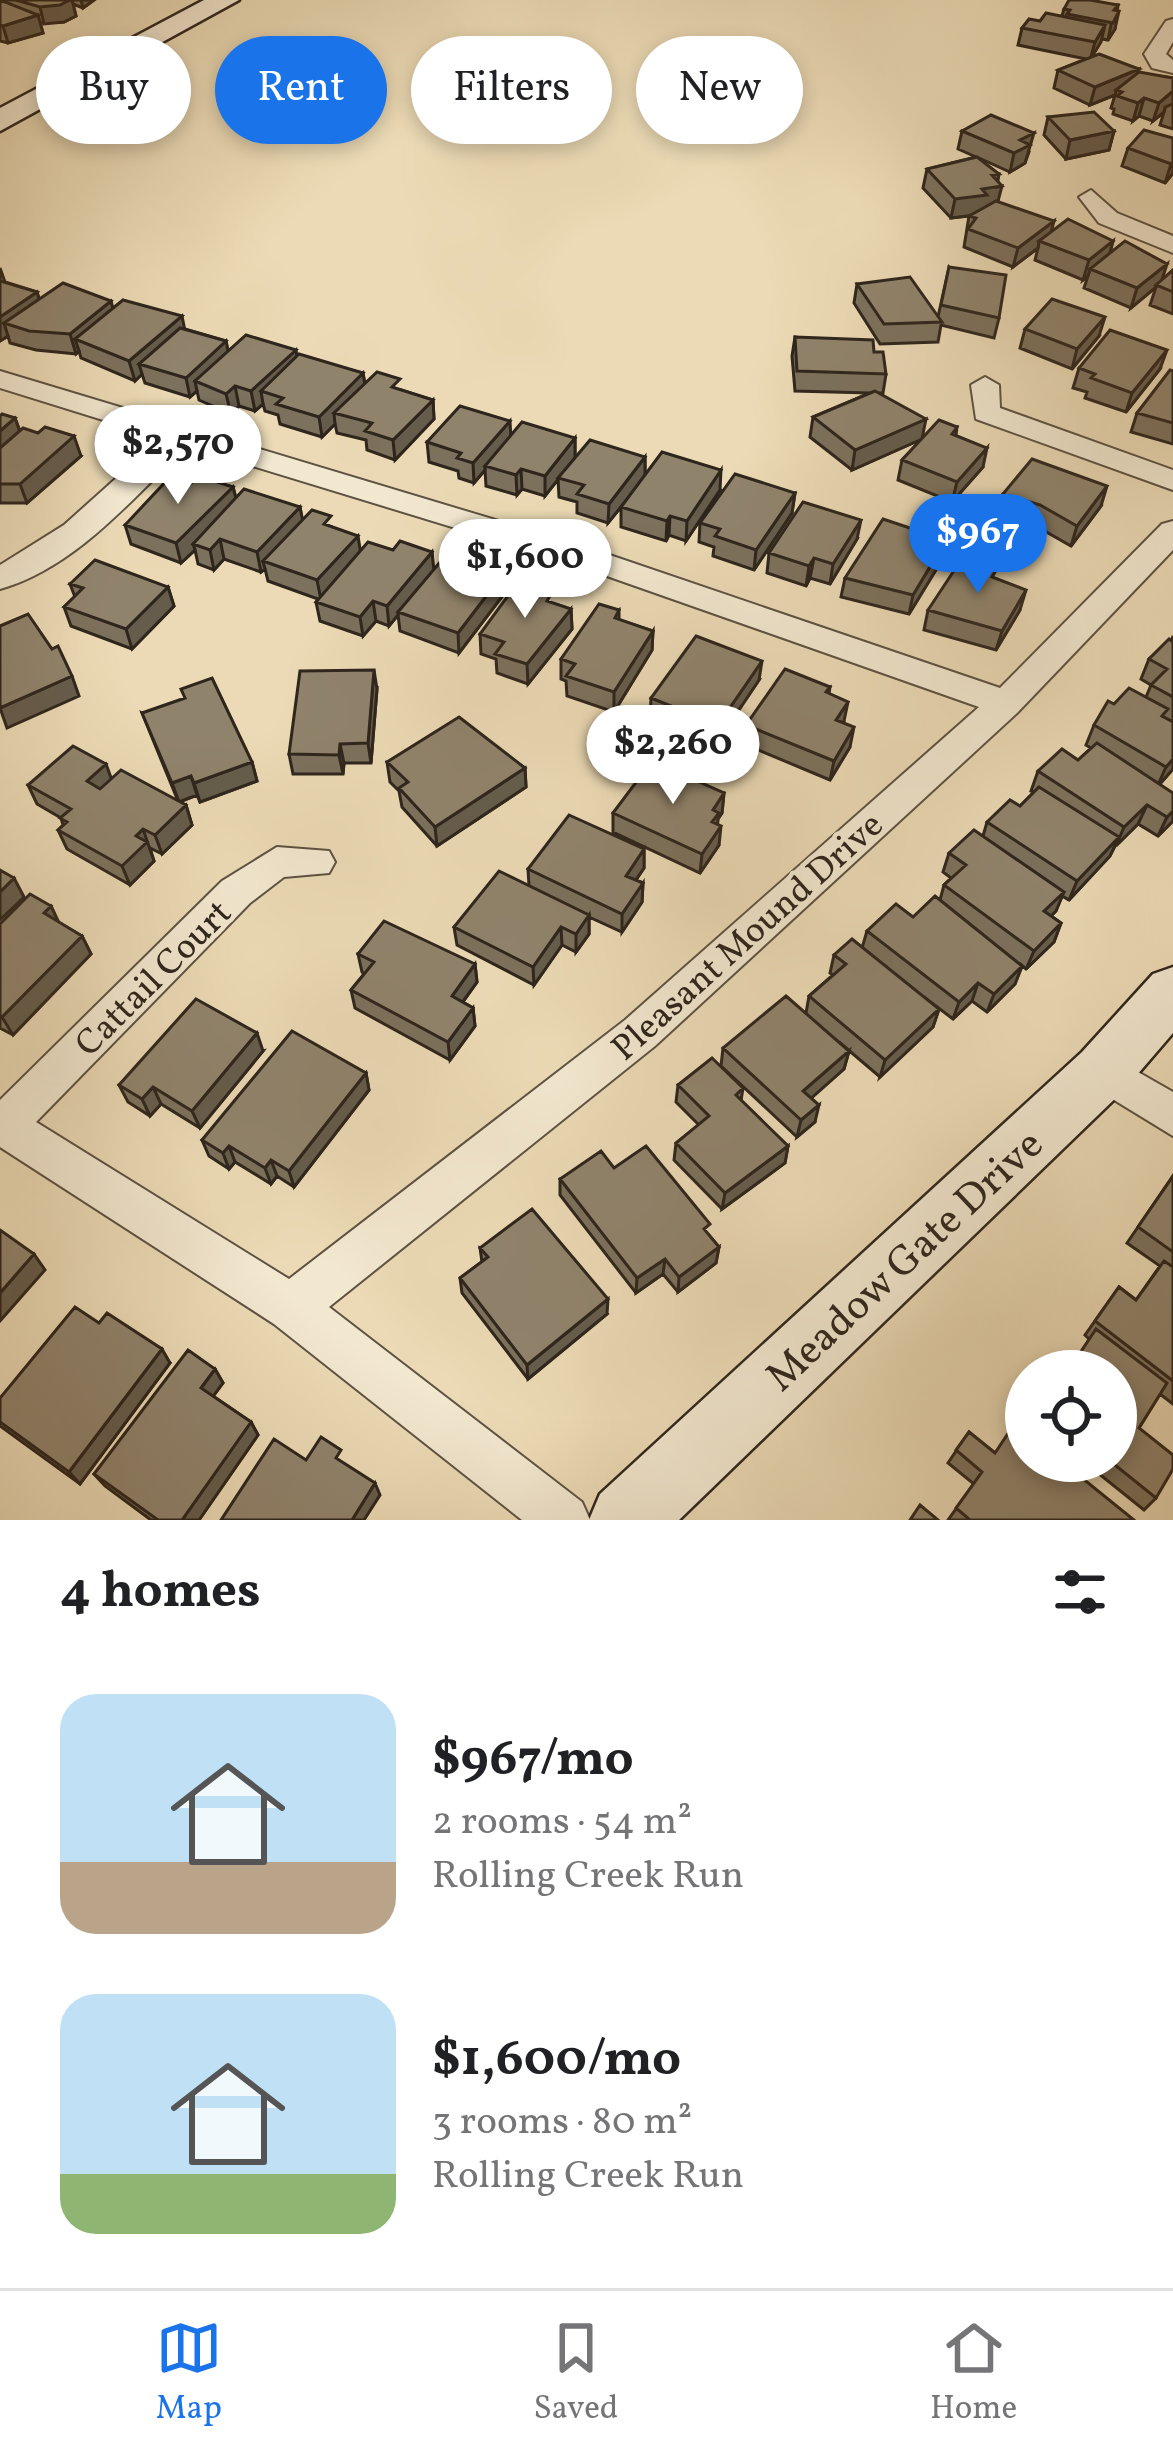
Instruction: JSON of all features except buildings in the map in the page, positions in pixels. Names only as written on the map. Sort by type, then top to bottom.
[{"type":"street","points":[[0,121],[225,0]]},
{"type":"street","points":[[1173,25],[1154,54],[1173,68]]},
{"type":"street","points":[[1091,197],[1108,218],[1173,245]]},
{"type":"street","points":[[0,379],[581,556],[940,677],[1005,704]]},
{"type":"street","points":[[985,385],[986,413],[1173,481]]},
{"type":"street","points":[[0,578],[64,546],[182,434]]},
{"type":"street","name":"Pleasant Mound Drive","points":[[292,1307],[640,1033],[1005,704],[1173,532]]},
{"type":"street","name":"Cattail Court","points":[[2,1124],[236,892],[277,862],[316,862]]},
{"type":"street","name":"Meadow Gate Drive","points":[[626,1520],[1103,1071],[1173,992]]},
{"type":"street","points":[[1103,1071],[1173,1116]]},
{"type":"street","points":[[2,1124],[292,1307],[564,1520]]}]
